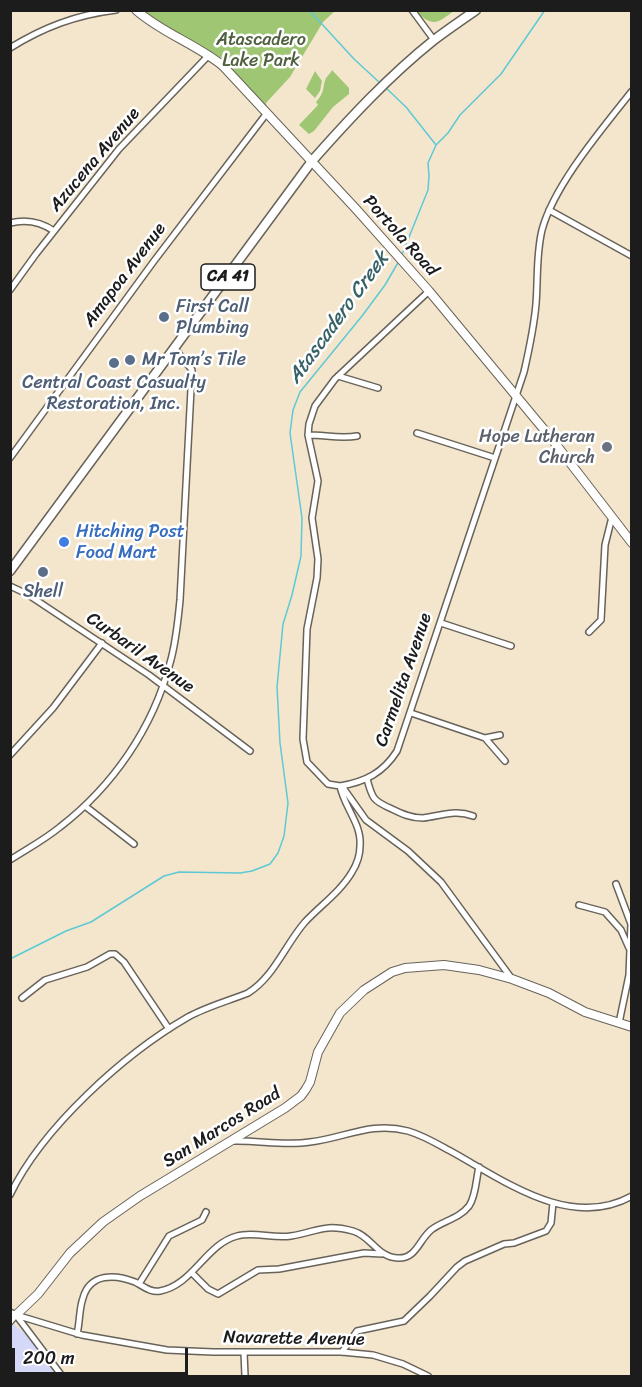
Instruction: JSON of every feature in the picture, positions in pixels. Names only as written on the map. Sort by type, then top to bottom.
[{"type":"main road","name":"CA 41","points":[[10,572],[312,161],[353,115],[434,40],[476,10]]},
{"type":"street","points":[[10,48],[64,20],[116,10]]},
{"type":"street","name":"Portola Road","points":[[136,10],[147,19],[209,55],[312,161],[429,291],[516,395],[632,543]]},
{"type":"street","points":[[412,10],[434,40]]},
{"type":"street","name":"Azucena Avenue","points":[[10,290],[119,149],[209,55]]},
{"type":"street","name":"Carmelita Avenue","points":[[340,786],[367,779],[382,771],[400,745],[524,372],[531,339],[539,247],[549,210],[559,191],[632,91]]},
{"type":"street","name":"Amapoa Avenue","points":[[10,458],[181,225],[267,113]]},
{"type":"street","points":[[549,210],[632,256]]},
{"type":"street","points":[[10,223],[33,221],[54,231]]},
{"type":"street","points":[[429,291],[338,376],[315,406],[309,424],[308,435],[318,481],[312,519],[318,559],[317,578],[307,630],[303,739],[307,762],[328,784],[340,786],[366,820],[408,851],[441,882],[512,979]]},
{"type":"street","points":[[10,860],[58,829],[85,806],[116,773],[145,728],[163,686],[176,638],[180,600],[192,370],[175,349]]},
{"type":"street","points":[[338,376],[378,388]]},
{"type":"street","points":[[417,433],[495,458]]},
{"type":"street","points":[[308,435],[346,438],[357,436]]},
{"type":"street","points":[[589,632],[601,620],[605,545],[612,517]]},
{"type":"street","name":"Curbaril Avenue","points":[[10,586],[102,643],[250,750]]},
{"type":"street","points":[[441,623],[511,646]]},
{"type":"street","points":[[10,755],[53,708],[102,643]]},
{"type":"street","points":[[411,713],[485,738],[505,760]]},
{"type":"street","points":[[485,738],[500,735]]},
{"type":"street","points":[[367,779],[372,797],[379,804],[410,817],[423,818],[463,812],[473,816]]},
{"type":"street","points":[[10,1195],[18,1178],[76,1106],[135,1052],[169,1029],[201,1011],[256,988],[269,974],[304,924],[352,872],[359,857],[360,838],[340,786]]},
{"type":"street","points":[[85,806],[134,844]]},
{"type":"street","points":[[616,884],[632,924],[629,975],[619,1023]]},
{"type":"street","points":[[579,905],[605,912],[621,930],[630,950]]},
{"type":"street","points":[[22,998],[45,980],[87,967],[110,954],[115,954],[124,962],[169,1029]]},
{"type":"street","name":"San Marcos Road","points":[[12,1316],[39,1294],[70,1253],[103,1222],[140,1196],[301,1096],[310,1082],[318,1052],[340,1013],[364,990],[392,972],[411,967],[444,965],[468,968],[512,979],[549,993],[585,1012],[632,1027]]},
{"type":"street","points":[[231,1141],[303,1143],[362,1129],[390,1128],[409,1131],[427,1138],[478,1167],[553,1203],[593,1208],[632,1196]]},
{"type":"street","points":[[192,1273],[208,1289],[218,1294],[258,1270],[279,1269],[364,1253],[382,1254],[396,1259],[407,1257],[416,1250],[430,1231],[463,1212],[471,1202],[478,1167]]},
{"type":"street","points":[[342,1352],[357,1331],[404,1321],[457,1266],[465,1261],[504,1244],[514,1243],[546,1231],[551,1223],[553,1203]]},
{"type":"street","points":[[139,1284],[169,1236],[202,1220],[206,1212]]},
{"type":"street","points":[[77,1334],[83,1297],[92,1283],[110,1276],[121,1276],[150,1290],[161,1291],[192,1273],[201,1261],[221,1245],[241,1235],[291,1236],[330,1227],[363,1235],[382,1254]]},
{"type":"street","points":[[12,1316],[62,1377]]},
{"type":"street","name":"Navarette Avenue","points":[[12,1316],[77,1334],[167,1350],[342,1352],[373,1355],[403,1364],[428,1377]]},
{"type":"street","points":[[244,1352],[245,1377]]},
{"type":"street","points":[[412,1377],[417,1371]]},
{"type":"shaded area","points":[[10,1321],[29,1337],[58,1376],[11,1376]]},
{"type":"green space","name":"Atascadero Lake Park","points":[[137,11],[335,11],[323,22],[290,77],[266,103],[267,113],[209,54]]},
{"type":"green space","points":[[416,11],[454,11],[439,21],[431,22]]},
{"type":"green space","points":[[332,70],[349,88],[349,94],[333,107],[309,134],[299,125],[318,105],[316,102]]},
{"type":"green space","points":[[315,71],[322,81],[320,91],[315,98],[306,89]]},
{"type":"waterway","points":[[309,10],[354,59],[380,83]]},
{"type":"waterway","name":"Atascadero Creek","points":[[401,257],[428,190],[428,163],[436,145],[448,133],[460,115],[501,74],[545,10]]},
{"type":"waterway","points":[[386,88],[406,107],[436,145]]},
{"type":"waterway","name":"Atascadero Creek","points":[[10,959],[66,931],[91,922],[164,876],[179,872],[240,873],[252,871],[270,864],[278,853],[284,836],[288,803],[280,743],[277,687],[283,624],[301,556],[302,518],[290,433],[293,410],[300,392],[362,316],[399,261]]},
{"type":"place","name":"First Call Plumbing","points":[[164,317]]},
{"type":"place","name":"Mr Tom’s Tile","points":[[130,360]]},
{"type":"place","name":"Central Coast Casualty Restoration, Inc.","points":[[114,363]]},
{"type":"place","name":"Hope Lutheran Church","points":[[607,447]]},
{"type":"place","name":"Hitching Post Food Mart","points":[[64,542]]},
{"type":"place","name":"Shell","points":[[43,572]]}]
